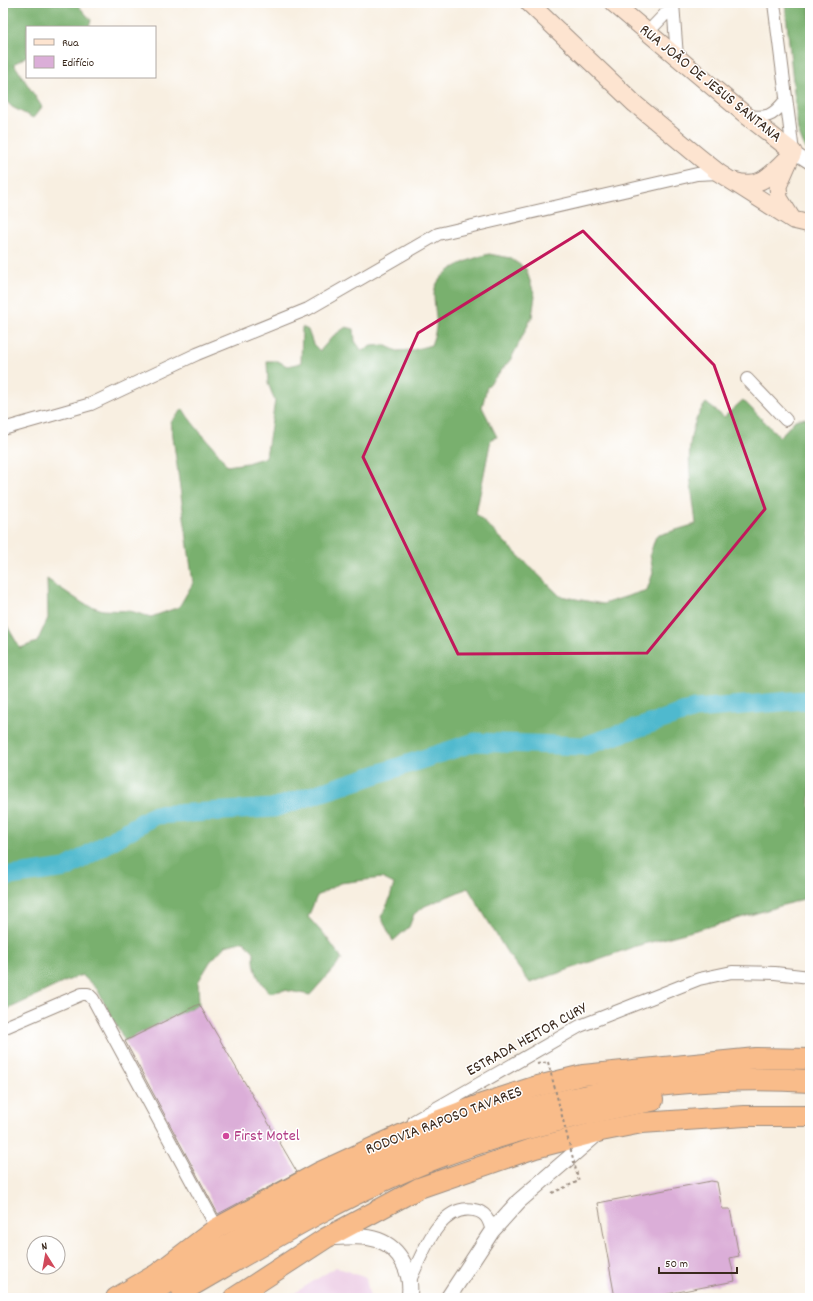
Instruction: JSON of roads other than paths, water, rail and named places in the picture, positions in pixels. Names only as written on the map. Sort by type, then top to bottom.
[{"type":"highway","name":"RODOVIA RAPOSO TAVARES","points":[[116,1298],[157,1274],[217,1228],[320,1172],[408,1132],[482,1104],[534,1087],[583,1075],[756,1058],[810,1059]]},
{"type":"highway","name":"RODOVIA RAPOSO TAVARES","points":[[142,1298],[304,1202],[385,1162],[466,1130],[567,1100],[646,1086],[724,1080],[807,1084]]},
{"type":"highway","name":"RODOVIA RAPOSO TAVARES","points":[[170,1298],[298,1223],[350,1197],[429,1160],[512,1132],[571,1116],[656,1099],[746,1094],[807,1084]]},
{"type":"highway","points":[[234,1298],[326,1238],[419,1188],[535,1148],[601,1131],[692,1118],[810,1116]]},
{"type":"main road","points":[[529,3],[635,104],[699,157],[725,177],[793,220],[810,224]]},
{"type":"main road","name":"RUA JOÃO DE JESUS SANTANA","points":[[613,3],[791,155]]},
{"type":"main road","points":[[725,177],[750,185],[759,183],[770,175],[791,155]]},
{"type":"main road","points":[[791,155],[778,186],[780,198],[793,220]]},
{"type":"street","points":[[774,3],[791,155]]},
{"type":"street","points":[[647,33],[673,4]]},
{"type":"street","points":[[673,4],[677,57]]},
{"type":"street","points":[[747,116],[762,118],[774,114],[785,101]]},
{"type":"street","name":"RUA JOÃO DE JESUS SANTANA","points":[[791,155],[810,163]]},
{"type":"street","points":[[688,176],[696,169],[699,157]]},
{"type":"street","points":[[3,429],[92,404],[197,354],[308,309],[438,234],[688,176],[705,173],[725,177]]},
{"type":"street","points":[[747,379],[786,420]]},
{"type":"street","name":"ESTRADA HEITOR CURY","points":[[320,1172],[424,1116],[580,1026],[699,979],[732,972],[775,973],[810,977]]},
{"type":"street","points":[[3,1028],[82,994],[88,994],[93,999],[217,1228]]},
{"type":"street","points":[[448,1298],[492,1231],[529,1192],[601,1131]]},
{"type":"street","points":[[410,1280],[438,1225],[449,1215],[463,1209],[479,1211],[486,1215],[490,1221],[492,1231]]},
{"type":"street","points":[[326,1238],[359,1236],[378,1240],[390,1246],[404,1262],[410,1280],[409,1298]]},
{"type":"waterway","points":[[3,877],[66,868],[155,815],[274,808],[475,742],[584,746],[694,709],[805,700],[810,702]]},
{"type":"place","name":"First Motel","points":[[226,1136]]}]
